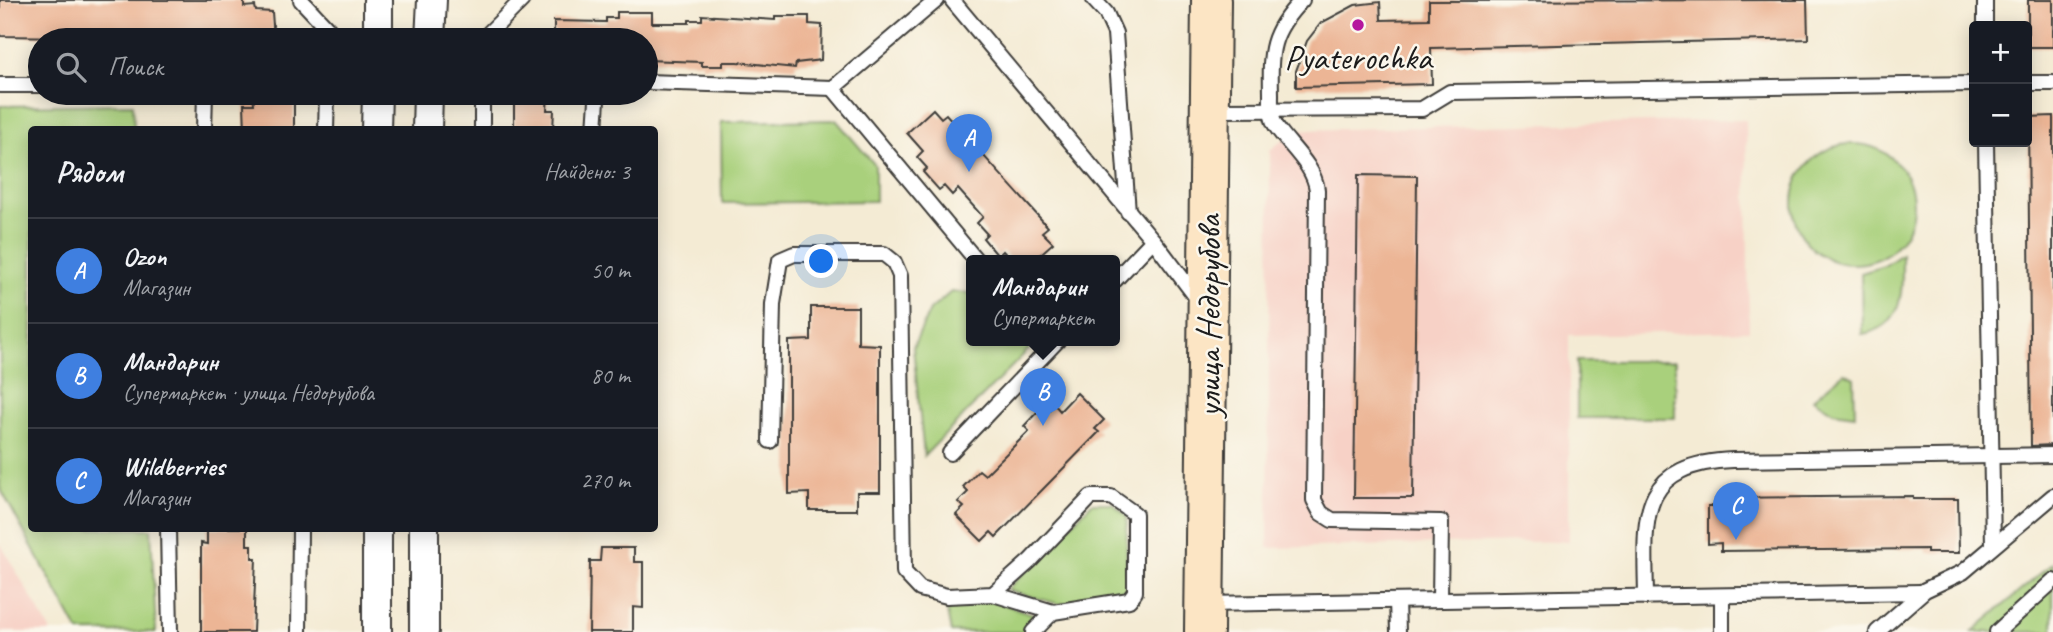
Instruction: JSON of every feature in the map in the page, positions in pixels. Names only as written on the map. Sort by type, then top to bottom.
[{"type":"street","points":[[378,0],[378,28]]},
{"type":"street","points":[[431,28],[432,0]]},
{"type":"street","name":"улица Недорубова","points":[[1204,618],[1211,0]]},
{"type":"street","points":[[376,126],[377,105]]},
{"type":"street","points":[[427,126],[428,105]]},
{"type":"street","points":[[377,532],[377,632]]},
{"type":"street","points":[[424,532],[424,632]]},
{"type":"lane","points":[[301,0],[327,28]]},
{"type":"lane","points":[[494,28],[522,0]]},
{"type":"lane","points":[[658,82],[833,88],[937,0]]},
{"type":"lane","points":[[952,0],[1153,240],[1207,311]]},
{"type":"lane","points":[[1094,0],[1106,13],[1115,33],[1128,212]]},
{"type":"lane","points":[[1302,0],[1284,22],[1270,51],[1272,109],[1276,126],[1313,175],[1317,190],[1314,500],[1321,513],[1332,520],[1441,522],[1440,600]]},
{"type":"lane","points":[[1984,0],[1985,21]]},
{"type":"lane","points":[[2032,83],[2053,83]]},
{"type":"lane","points":[[1209,110],[1422,108],[1450,92],[1969,84]]},
{"type":"lane","points":[[0,85],[28,85]]},
{"type":"lane","points":[[833,88],[972,255]]},
{"type":"lane","points":[[204,126],[205,105]]},
{"type":"lane","points":[[326,126],[327,105]]},
{"type":"lane","points":[[482,105],[482,126]]},
{"type":"lane","points":[[595,126],[597,105]]},
{"type":"lane","points":[[1986,147],[1993,547]]},
{"type":"lane","points":[[1120,275],[1153,240]]},
{"type":"lane","points":[[770,441],[773,303],[780,260],[794,254],[884,254],[894,262],[900,276],[904,572],[920,589],[947,596],[993,594],[1053,612],[1129,600],[1135,592],[1135,514],[1128,506],[1111,497],[1091,497],[1030,561],[993,594]]},
{"type":"lane","points":[[950,453],[1046,346]]},
{"type":"lane","points":[[1646,597],[1644,527],[1647,512],[1664,483],[1690,466],[1733,460],[2053,455]]},
{"type":"lane","points":[[1877,632],[1921,592],[1963,572],[2053,496]]},
{"type":"lane","points":[[168,532],[170,632]]},
{"type":"lane","points":[[299,632],[300,532]]},
{"type":"lane","points":[[1997,632],[2053,581]]},
{"type":"lane","points":[[1204,618],[1397,601],[1921,592]]},
{"type":"lane","points":[[1722,596],[1722,632]]},
{"type":"lane","points":[[1397,601],[1398,632]]},
{"type":"lane","points":[[1033,632],[1053,612]]},
{"type":"shaded area","points":[[1746,120],[1749,331],[1569,335],[1569,541],[1268,548],[1270,150],[1296,130]]},
{"type":"shaded area","points":[[0,543],[51,632],[0,632]]},
{"type":"green space","points":[[133,105],[134,126],[28,126],[28,532],[151,532],[156,632],[79,632],[0,488],[0,106]]},
{"type":"green space","points":[[836,120],[875,165],[875,201],[722,203],[721,122]]},
{"type":"green space","points":[[1853,144],[1876,149],[1895,162],[1908,181],[1913,204],[1908,227],[1895,246],[1876,259],[1853,264],[1830,259],[1811,246],[1798,227],[1793,204],[1798,181],[1811,162],[1830,149]]},
{"type":"green space","points":[[1902,254],[1901,293],[1894,315],[1876,330],[1862,334],[1861,273],[1884,266]]},
{"type":"green space","points":[[951,292],[966,293],[966,346],[1032,346],[924,456],[913,347],[930,310]]},
{"type":"green space","points":[[1577,361],[1675,361],[1675,418],[1577,418]]},
{"type":"green space","points":[[1844,373],[1854,378],[1855,415],[1833,412],[1813,399]]},
{"type":"green space","points":[[1092,503],[1112,503],[1127,516],[1126,596],[1059,604],[1007,590]]},
{"type":"green space","points":[[2053,563],[2053,632],[1972,632]]},
{"type":"green space","points":[[945,601],[993,601],[1039,616],[1024,632],[951,632]]},
{"type":"building","points":[[0,0],[244,0],[244,7],[255,6],[256,11],[272,12],[273,28],[28,28],[28,36],[0,36]]},
{"type":"building","points":[[1807,0],[1808,39],[1431,48],[1432,84],[1296,87],[1296,71],[1307,41],[1321,23],[1355,5],[1380,2],[1381,20],[1429,19],[1429,1]]},
{"type":"building","points":[[2028,0],[2053,0],[2053,47],[2032,47],[2032,21],[2028,21]]},
{"type":"building","points":[[617,12],[652,12],[652,23],[689,23],[689,20],[702,20],[702,15],[775,20],[775,16],[809,16],[809,24],[822,25],[821,60],[796,63],[795,68],[737,62],[723,62],[723,66],[702,66],[702,62],[658,60],[658,28],[554,28],[554,21],[606,22],[606,18],[617,18]]},
{"type":"building","points":[[244,105],[294,105],[294,126],[245,126]]},
{"type":"building","points":[[514,105],[547,105],[547,110],[554,110],[553,126],[514,126]]},
{"type":"building","points":[[933,109],[941,118],[946,114],[1048,227],[1042,232],[1053,243],[1040,255],[1007,255],[1003,251],[997,255],[983,238],[987,234],[977,223],[983,217],[958,189],[952,195],[944,186],[939,190],[923,172],[927,168],[917,157],[923,151],[907,133]]},
{"type":"building","points":[[2053,116],[2053,445],[2031,446],[2028,147],[2032,147],[2032,117]]},
{"type":"building","points":[[1358,175],[1417,176],[1413,498],[1354,498]]},
{"type":"building","points":[[811,307],[858,307],[858,344],[880,345],[880,492],[857,492],[857,510],[809,510],[809,493],[789,494],[789,341],[811,340]]},
{"type":"building","points":[[1077,393],[1104,420],[1095,429],[1099,432],[996,537],[991,532],[982,541],[956,515],[964,507],[958,502],[968,492],[963,487],[979,470],[985,475],[1029,431],[1024,426],[1040,409],[1045,414],[1054,404],[1060,411]]},
{"type":"building","points":[[1913,496],[1913,499],[1958,499],[1959,553],[1927,553],[1927,549],[1721,551],[1721,543],[1708,544],[1708,506],[1721,506],[1721,498]]},
{"type":"building","points":[[207,532],[247,532],[247,545],[252,545],[252,558],[256,558],[253,632],[201,632],[201,543],[207,544]]},
{"type":"building","points":[[601,548],[634,548],[634,562],[643,562],[643,608],[633,607],[633,632],[589,632],[590,561],[600,561]]},
{"type":"place","name":"Pyaterochka","points":[[1358,25]]},
{"type":"place","name":"Ozon","points":[[969,172]]},
{"type":"place","name":"Мандарин","points":[[1043,426]]},
{"type":"place","name":"Wildberries","points":[[1736,540]]}]
